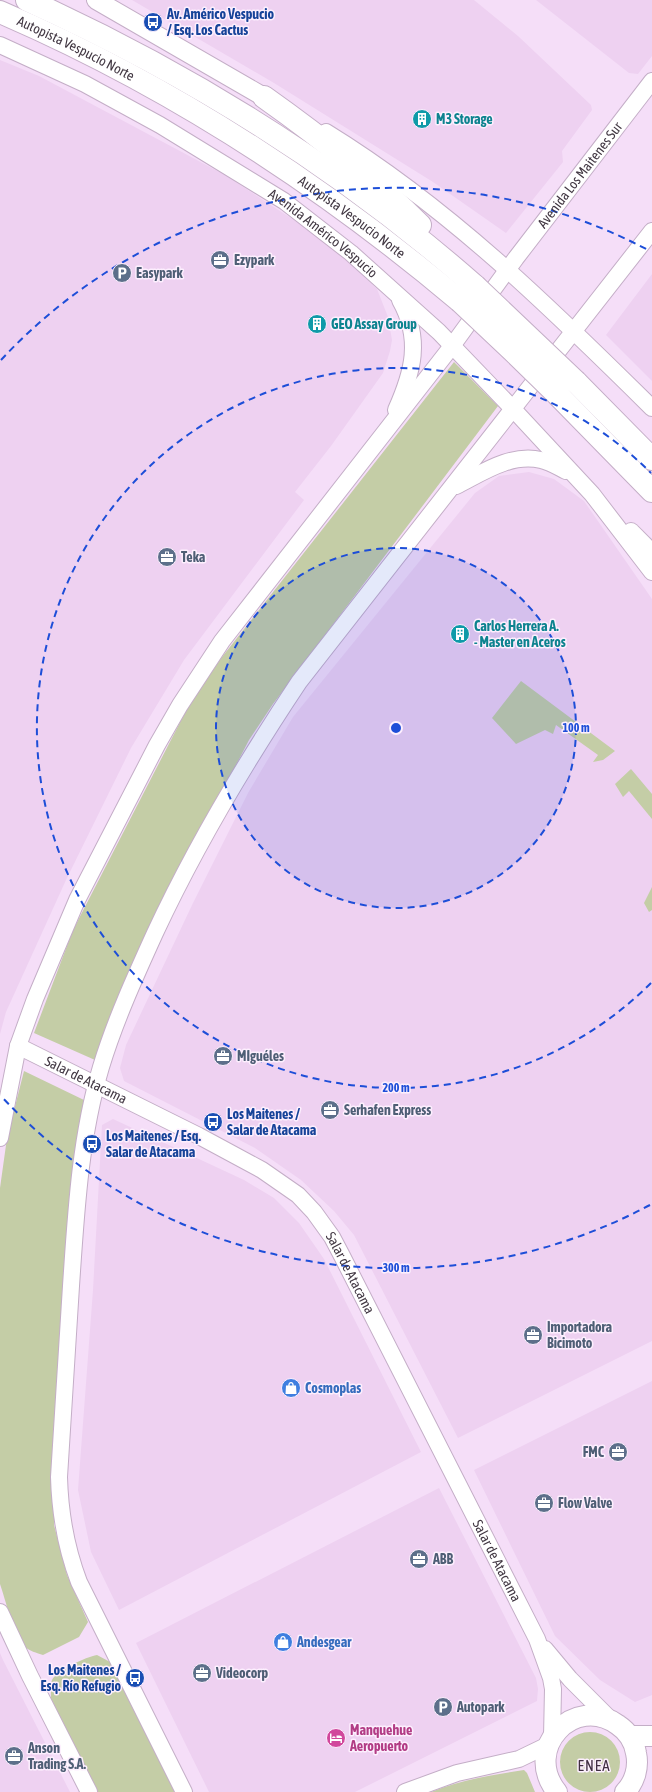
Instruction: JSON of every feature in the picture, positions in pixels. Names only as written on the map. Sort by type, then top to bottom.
[{"type":"highway","name":"Autopista Vespucio Norte","points":[[27,0],[139,54],[251,120],[358,193],[469,281],[576,382],[652,459]]},
{"type":"highway","name":"Autopista Vespucio Norte","points":[[0,12],[88,53],[148,84],[246,143],[356,218],[460,301],[560,397],[652,490]]},
{"type":"highway","points":[[264,97],[310,130],[389,195],[422,226],[469,281]]},
{"type":"highway","points":[[612,450],[629,476],[652,506]]},
{"type":"main road","points":[[96,0],[264,97]]},
{"type":"main road","points":[[557,1792],[549,1780],[546,1771],[545,1762],[550,1741],[563,1724],[579,1717],[596,1716],[612,1721],[622,1728],[629,1736],[636,1751],[637,1759],[635,1781]]},
{"type":"main road","points":[[629,1736],[652,1736]]},
{"type":"street","name":"Avenida Américo Vespucio","points":[[0,45],[106,95],[236,170],[284,201],[324,231],[395,292],[452,346],[592,494],[652,552]]},
{"type":"street","name":"Avenida Los Maitenes Sur","points":[[386,432],[452,346],[508,269],[652,81]]},
{"type":"street","points":[[264,97],[315,125],[395,177],[427,201],[508,269],[574,331],[652,408]]},
{"type":"street","points":[[184,1792],[79,1582],[68,1552],[62,1520],[59,1477],[74,1243],[82,1158],[97,1085],[118,1020],[169,903],[204,836],[236,780],[299,682],[652,231]]},
{"type":"street","points":[[0,1138],[18,1046],[34,999],[77,900],[157,745],[180,705],[227,635],[386,432],[406,386],[414,346],[412,328],[408,315],[395,292]]},
{"type":"street","points":[[451,488],[493,466],[523,459],[542,460],[575,476]]},
{"type":"street","name":"Avenida Américo Vespucio","points":[[592,494],[652,572]]},
{"type":"street","name":"Salar de Atacama","points":[[18,1046],[246,1160],[288,1187],[314,1212],[332,1237],[346,1262],[537,1639],[551,1678],[553,1689],[550,1741]]},
{"type":"street","points":[[0,1612],[89,1792]]},
{"type":"street","name":"Salar de Atacama","points":[[537,1639],[570,1679],[612,1721]]},
{"type":"street","points":[[405,1792],[457,1773],[519,1759],[550,1741]]},
{"type":"shaded area","points":[[132,0],[474,0],[518,36],[591,105],[592,110],[562,151],[563,162],[506,233],[433,182],[274,83]]},
{"type":"shaded area","points":[[536,0],[652,0],[652,56],[638,74],[629,73]]},
{"type":"shaded area","points":[[0,60],[39,76],[225,175],[303,226],[344,258],[377,289],[388,317],[392,340],[383,373],[331,446],[295,492],[304,500],[184,660],[131,748],[66,880],[6,1012],[0,1034]]},
{"type":"shaded area","points":[[652,274],[652,381],[606,335]]},
{"type":"shaded area","points":[[529,472],[554,479],[584,501],[652,599],[652,1341],[458,1438],[354,1235],[334,1211],[301,1180],[255,1148],[124,1081],[120,1068],[126,1045],[193,903],[248,793],[293,717],[475,493],[499,476]]},
{"type":"shaded area","points":[[113,1119],[244,1180],[274,1198],[299,1223],[324,1259],[421,1452],[119,1610],[91,1552],[78,1490],[93,1290],[102,1125]]},
{"type":"shaded area","points":[[652,1381],[652,1695],[635,1702],[600,1680],[555,1636],[474,1470]]},
{"type":"shaded area","points":[[439,1488],[536,1678],[538,1689],[537,1701],[355,1792],[209,1792],[136,1643]]},
{"type":"shaded area","points":[[0,1653],[3,1660],[70,1792],[0,1792]]},
{"type":"green space","points":[[454,362],[498,406],[273,704],[249,740],[132,967],[95,1060],[34,1033],[73,930],[190,703],[222,657]]},
{"type":"green space","points":[[521,681],[615,751],[603,760],[593,762],[598,755],[556,725],[553,734],[545,730],[516,744],[492,718]]},
{"type":"green space","points":[[631,769],[652,794],[652,819],[629,791],[623,797],[615,784]]},
{"type":"green space","points":[[652,887],[652,910],[649,912],[644,903]]},
{"type":"green space","points":[[24,1071],[84,1100],[74,1165],[55,1428],[54,1525],[67,1575],[88,1622],[79,1637],[43,1655],[28,1649],[20,1641],[13,1626],[0,1584],[0,1188],[7,1138]]},
{"type":"green space","points":[[97,1655],[112,1663],[177,1792],[98,1792],[51,1699],[51,1684],[55,1676],[79,1661]]},
{"type":"green space","points":[[590,1732],[606,1737],[611,1741],[615,1746],[620,1762],[615,1778],[611,1783],[606,1787],[590,1792],[574,1787],[569,1783],[565,1778],[560,1762],[565,1746],[569,1741],[574,1737]]},
{"type":"green space","points":[[524,1770],[527,1773],[535,1792],[431,1792],[465,1781]]},
{"type":"place","name":"Av. Américo Vespucio / Esq. Los Cactus","points":[[153,22]]},
{"type":"place","name":"M3 Storage","points":[[422,119]]},
{"type":"place","name":"Ezypark","points":[[220,260]]},
{"type":"place","name":"Easypark","points":[[122,273]]},
{"type":"place","name":"GEO Assay Group","points":[[317,324]]},
{"type":"place","name":"Teka","points":[[167,557]]},
{"type":"place","name":"Carlos Herrera A. - Master en Aceros","points":[[460,634]]},
{"type":"place","name":"MIguéles","points":[[223,1056]]},
{"type":"place","name":"Serhafen Express","points":[[330,1110]]},
{"type":"place","name":"Los Maitenes / Salar de Atacama","points":[[213,1122]]},
{"type":"place","name":"Los Maitenes / Esq. Salar de Atacama","points":[[92,1144]]},
{"type":"place","name":"Importadora Bicimoto","points":[[533,1335]]},
{"type":"place","name":"Cosmoplas","points":[[291,1388]]},
{"type":"place","name":"FMC","points":[[618,1452]]},
{"type":"place","name":"Flow Valve","points":[[544,1503]]},
{"type":"place","name":"ABB","points":[[419,1559]]},
{"type":"place","name":"Andesgear","points":[[283,1642]]},
{"type":"place","name":"Videocorp","points":[[202,1673]]},
{"type":"place","name":"Los Maitenes / Esq. Río Refugio","points":[[135,1678]]},
{"type":"place","name":"Autopark","points":[[443,1707]]},
{"type":"place","name":"Manquehue Aeropuerto","points":[[336,1738]]},
{"type":"place","name":"Anson Trading S.A.","points":[[14,1756]]},
{"type":"district","name":"ENEA","points":[[594,1766]]}]
